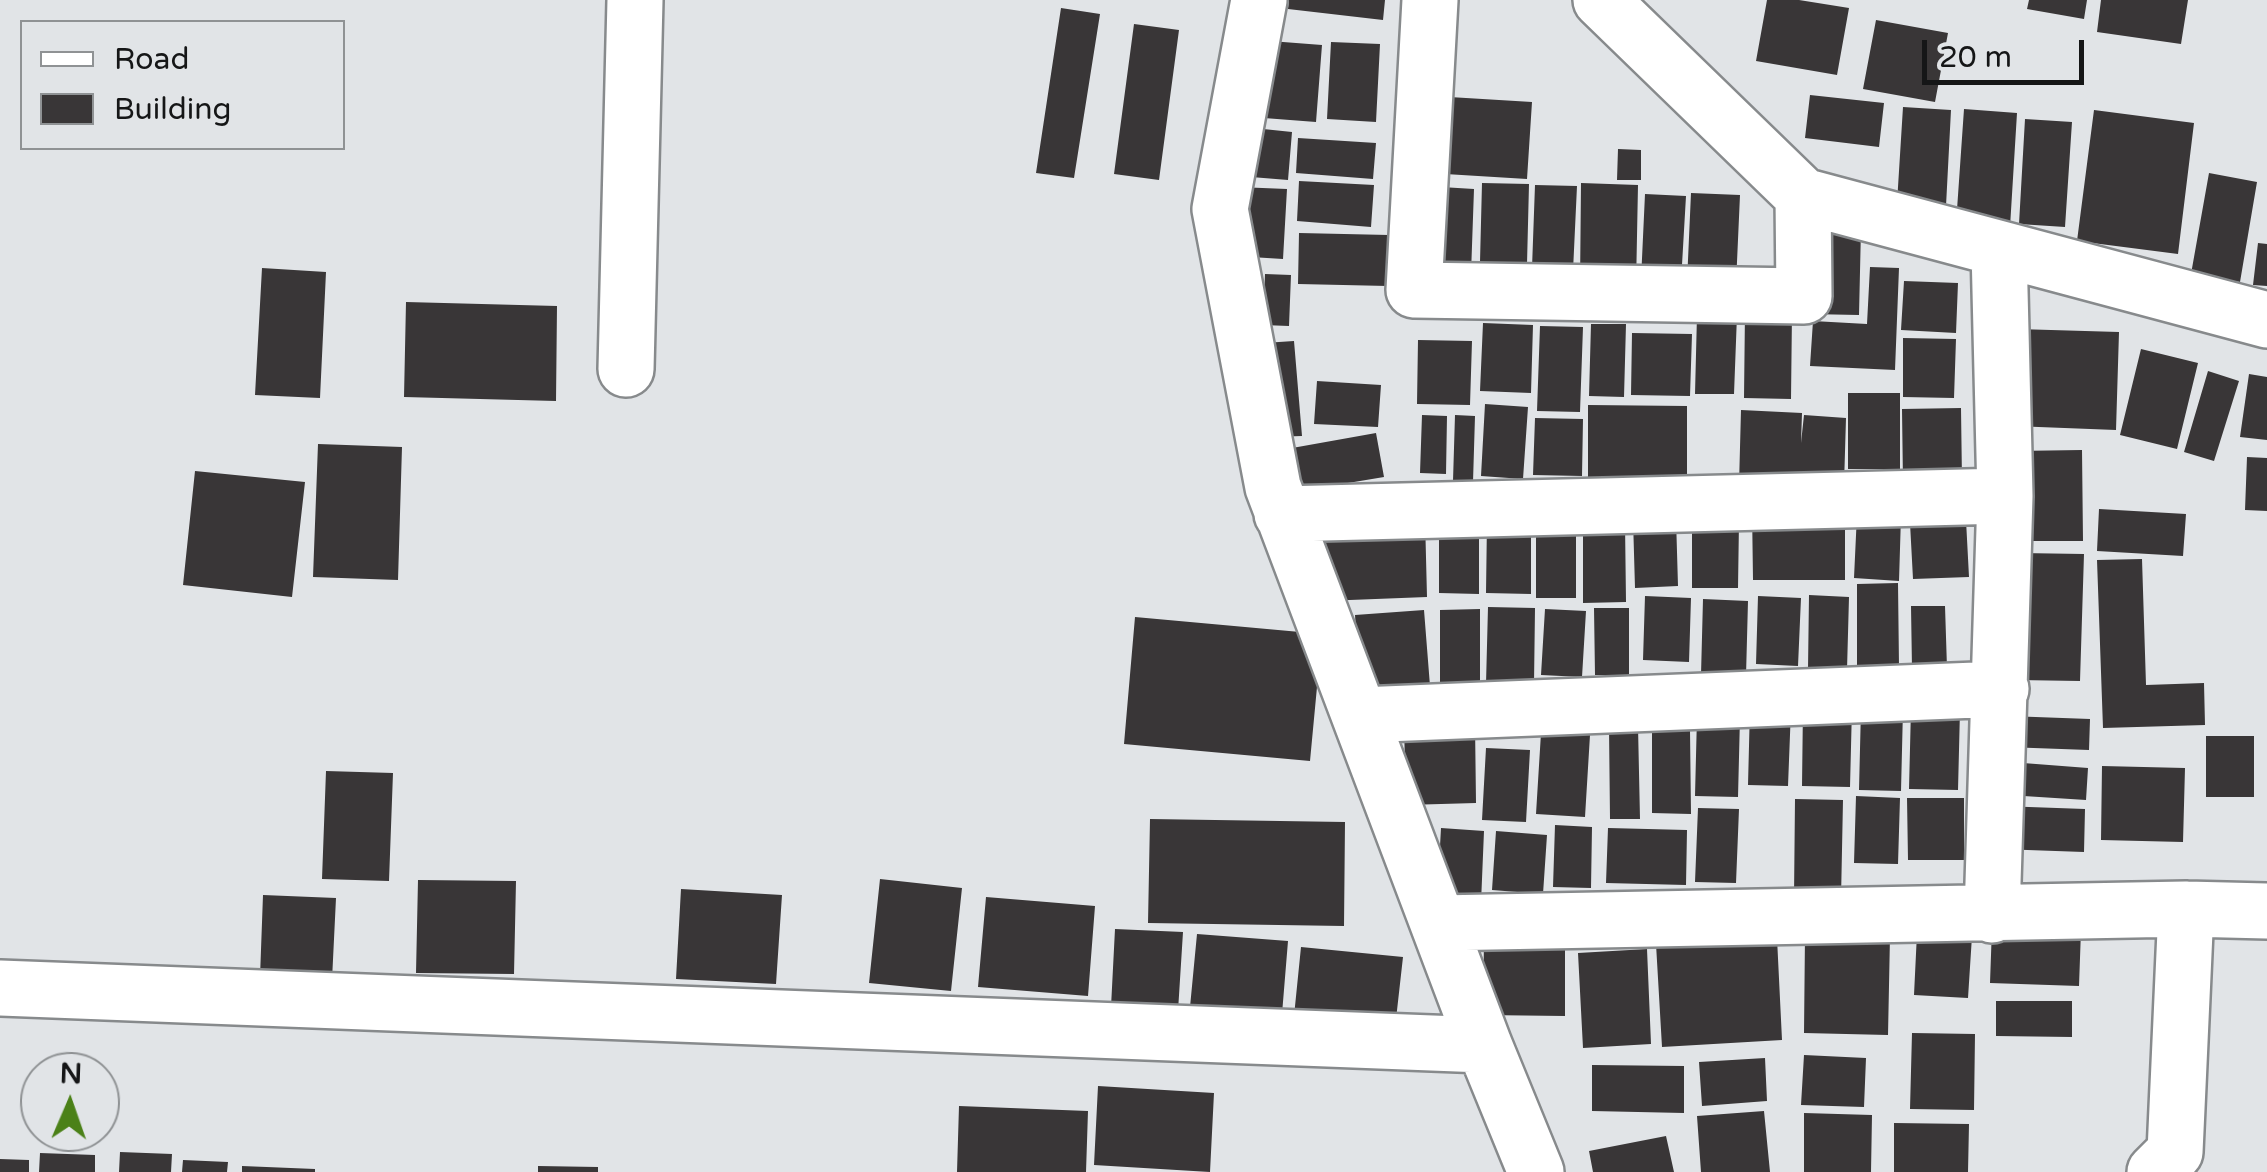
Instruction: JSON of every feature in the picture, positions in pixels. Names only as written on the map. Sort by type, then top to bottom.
[{"type":"street","points":[[626,369],[635,0]]},
{"type":"street","points":[[1259,0],[1220,209],[1273,487],[1484,1045],[1536,1172]]},
{"type":"street","points":[[1430,0],[1414,290],[1804,296],[1802,196]]},
{"type":"street","points":[[1601,0],[1802,196],[2267,320]]},
{"type":"street","points":[[1992,914],[2005,496],[1999,249]]},
{"type":"street","points":[[1282,514],[2005,496]]},
{"type":"street","points":[[1360,715],[2001,689]]},
{"type":"street","points":[[1438,923],[2186,909],[2267,911]]},
{"type":"street","points":[[2155,1172],[2175,1152],[2186,909]]},
{"type":"street","points":[[0,988],[1484,1045]]},
{"type":"building","points":[[1289,0],[1385,0],[1383,20],[1288,9]]},
{"type":"building","points":[[1767,0],[1799,0],[1849,8],[1837,75],[1756,61]]},
{"type":"building","points":[[2029,0],[2087,0],[2084,19],[2027,9]]},
{"type":"building","points":[[2101,0],[2188,0],[2181,44],[2097,32]]},
{"type":"building","points":[[1061,8],[1100,14],[1074,178],[1036,173]]},
{"type":"building","points":[[1876,20],[1948,33],[1935,102],[1863,89]]},
{"type":"building","points":[[1134,24],[1179,30],[1159,180],[1114,174]]},
{"type":"building","points":[[1257,40],[1322,45],[1316,122],[1251,117]]},
{"type":"building","points":[[1331,42],[1380,44],[1376,122],[1327,119]]},
{"type":"building","points":[[1810,95],[1884,103],[1879,147],[1805,138]]},
{"type":"building","points":[[1433,96],[1532,102],[1527,179],[1429,173]]},
{"type":"building","points":[[1903,107],[1951,110],[1946,206],[1897,203]]},
{"type":"building","points":[[1964,109],[2017,113],[2010,227],[1956,224]]},
{"type":"building","points":[[2094,110],[2194,123],[2178,254],[2077,241]]},
{"type":"building","points":[[2025,119],[2072,122],[2065,227],[2019,224]]},
{"type":"building","points":[[1244,127],[1292,132],[1288,180],[1239,176]]},
{"type":"building","points":[[1298,138],[1376,143],[1373,179],[1296,173]]},
{"type":"building","points":[[1618,149],[1641,150],[1641,180],[1617,180]]},
{"type":"building","points":[[2209,173],[2257,182],[2240,282],[2191,274]]},
{"type":"building","points":[[1299,181],[1374,185],[1371,227],[1297,221]]},
{"type":"building","points":[[1482,183],[1529,184],[1527,264],[1480,262]]},
{"type":"building","points":[[1581,183],[1638,185],[1636,287],[1580,286]]},
{"type":"building","points":[[1535,185],[1577,186],[1573,271],[1532,268]]},
{"type":"building","points":[[1425,186],[1474,189],[1471,274],[1421,272]]},
{"type":"building","points":[[1238,187],[1287,189],[1283,259],[1235,256]]},
{"type":"building","points":[[1691,193],[1740,195],[1736,284],[1687,282]]},
{"type":"building","points":[[1645,194],[1686,196],[1681,282],[1641,280]]},
{"type":"building","points":[[1810,227],[1861,228],[1859,315],[1809,314]]},
{"type":"building","points":[[1299,233],[1389,235],[1388,286],[1298,284]]},
{"type":"building","points":[[2258,243],[2267,244],[2267,286],[2253,285]]},
{"type":"building","points":[[1870,267],[1899,268],[1895,370],[1810,366],[1813,321],[1867,324]]},
{"type":"building","points":[[262,268],[326,272],[320,398],[255,395]]},
{"type":"building","points":[[1265,274],[1291,275],[1289,326],[1263,325]]},
{"type":"building","points":[[1904,281],[1958,283],[1956,333],[1901,330]]},
{"type":"building","points":[[406,302],[557,306],[556,401],[404,397]]},
{"type":"building","points":[[1745,311],[1792,312],[1791,399],[1744,398]]},
{"type":"building","points":[[1697,315],[1737,315],[1734,394],[1695,394]]},
{"type":"building","points":[[1483,323],[1533,325],[1531,393],[1480,391]]},
{"type":"building","points":[[1591,324],[1626,324],[1624,397],[1589,396]]},
{"type":"building","points":[[1540,326],[1583,327],[1580,412],[1537,411]]},
{"type":"building","points":[[2017,329],[2119,332],[2116,430],[2013,426]]},
{"type":"building","points":[[1632,333],[1692,334],[1690,396],[1631,395]]},
{"type":"building","points":[[1903,338],[1956,339],[1954,398],[1903,397]]},
{"type":"building","points":[[1418,340],[1472,341],[1470,405],[1417,404]]},
{"type":"building","points":[[1294,341],[1302,436],[1271,437],[1264,343]]},
{"type":"building","points":[[2141,349],[2198,363],[2177,449],[2120,435]]},
{"type":"building","points":[[2208,371],[2239,381],[2214,461],[2184,452]]},
{"type":"building","points":[[2249,374],[2267,377],[2267,440],[2240,437]]},
{"type":"building","points":[[1317,381],[1381,385],[1378,427],[1314,424]]},
{"type":"building","points":[[1848,393],[1900,393],[1900,469],[1848,469]]},
{"type":"building","points":[[1485,404],[1528,407],[1523,479],[1481,476]]},
{"type":"building","points":[[1588,405],[1687,406],[1687,478],[1588,477]]},
{"type":"building","points":[[1961,408],[1962,481],[1903,483],[1902,409]]},
{"type":"building","points":[[1741,410],[1802,413],[1801,443],[1804,415],[1846,418],[1844,485],[1739,485]]},
{"type":"building","points":[[1422,415],[1447,416],[1446,474],[1420,473]]},
{"type":"building","points":[[1455,415],[1475,416],[1473,482],[1453,481]]},
{"type":"building","points":[[1535,418],[1583,419],[1582,476],[1533,475]]},
{"type":"building","points":[[1376,433],[1384,477],[1288,493],[1281,450]]},
{"type":"building","points":[[318,444],[402,447],[398,580],[313,577]]},
{"type":"building","points":[[2082,450],[2083,541],[2017,541],[2015,451]]},
{"type":"building","points":[[2247,457],[2267,458],[2267,511],[2245,510]]},
{"type":"building","points":[[195,471],[305,482],[292,597],[183,585]]},
{"type":"building","points":[[1845,507],[1845,580],[1753,580],[1752,508]]},
{"type":"building","points":[[2099,509],[2186,514],[2183,556],[2097,551]]},
{"type":"building","points":[[1857,514],[1901,516],[1899,581],[1854,578]]},
{"type":"building","points":[[1425,518],[1427,597],[1324,601],[1321,522]]},
{"type":"building","points":[[1676,518],[1678,586],[1635,588],[1633,519]]},
{"type":"building","points":[[1439,519],[1479,520],[1479,594],[1439,593]]},
{"type":"building","points":[[1487,520],[1531,521],[1531,594],[1486,593]]},
{"type":"building","points":[[1576,520],[1576,598],[1536,598],[1536,521]]},
{"type":"building","points":[[1692,520],[1739,521],[1738,588],[1692,588]]},
{"type":"building","points":[[1966,520],[1969,577],[1913,579],[1910,523]]},
{"type":"building","points":[[1625,523],[1626,602],[1583,603],[1583,524]]},
{"type":"building","points":[[2020,553],[2084,554],[2080,681],[2017,680]]},
{"type":"building","points":[[2142,559],[2146,685],[2204,683],[2205,725],[2103,728],[2097,560]]},
{"type":"building","points":[[1898,583],[1899,667],[1857,668],[1857,584]]},
{"type":"building","points":[[1809,595],[1849,597],[1847,670],[1808,669]]},
{"type":"building","points":[[1645,596],[1691,598],[1689,662],[1643,660]]},
{"type":"building","points":[[1758,596],[1801,598],[1798,666],[1756,664]]},
{"type":"building","points":[[1703,599],[1748,601],[1746,676],[1701,675]]},
{"type":"building","points":[[1911,606],[1945,606],[1947,668],[1912,669]]},
{"type":"building","points":[[1488,607],[1535,608],[1534,684],[1486,684]]},
{"type":"building","points":[[1594,608],[1629,608],[1629,675],[1595,675]]},
{"type":"building","points":[[1480,609],[1480,687],[1440,687],[1440,610]]},
{"type":"building","points":[[1545,609],[1586,611],[1582,677],[1541,675]]},
{"type":"building","points":[[1424,610],[1430,686],[1360,691],[1355,615]]},
{"type":"building","points":[[1135,617],[1322,634],[1310,761],[1124,744]]},
{"type":"building","points":[[1803,706],[1852,707],[1850,787],[1802,786]]},
{"type":"building","points":[[1750,707],[1791,709],[1788,786],[1748,785]]},
{"type":"building","points":[[1861,708],[1903,709],[1901,791],[1859,790]]},
{"type":"building","points":[[1911,708],[1960,710],[1958,790],[1909,789]]},
{"type":"building","points":[[1697,716],[1740,717],[1738,797],[1695,796]]},
{"type":"building","points":[[2008,716],[2090,719],[2089,750],[2006,747]]},
{"type":"building","points":[[1475,724],[1476,803],[1406,805],[1404,725]]},
{"type":"building","points":[[1638,726],[1640,819],[1610,819],[1609,727]]},
{"type":"building","points":[[1652,730],[1690,730],[1691,814],[1652,813]]},
{"type":"building","points":[[1541,733],[1590,735],[1585,817],[1536,814]]},
{"type":"building","points":[[2206,736],[2254,736],[2254,797],[2206,797]]},
{"type":"building","points":[[1486,748],[1530,750],[1526,822],[1482,820]]},
{"type":"building","points":[[2010,762],[2088,768],[2086,800],[2008,795]]},
{"type":"building","points":[[2102,766],[2185,768],[2183,842],[2101,840]]},
{"type":"building","points":[[326,771],[393,773],[389,881],[322,879]]},
{"type":"building","points":[[1856,796],[1900,798],[1898,864],[1854,863]]},
{"type":"building","points":[[1907,798],[1964,798],[1964,860],[1908,860]]},
{"type":"building","points":[[1795,799],[1843,800],[1841,899],[1794,897]]},
{"type":"building","points":[[2001,806],[2085,809],[2084,852],[1999,849]]},
{"type":"building","points":[[1698,808],[1739,809],[1736,883],[1695,882]]},
{"type":"building","points":[[1150,819],[1345,822],[1344,926],[1148,923]]},
{"type":"building","points":[[1555,825],[1592,827],[1591,888],[1553,887]]},
{"type":"building","points":[[1441,828],[1484,831],[1481,903],[1437,901]]},
{"type":"building","points":[[1608,828],[1687,830],[1686,885],[1606,883]]},
{"type":"building","points":[[1496,831],[1547,835],[1543,894],[1492,890]]},
{"type":"building","points":[[880,879],[962,888],[951,991],[869,983]]},
{"type":"building","points":[[418,880],[516,881],[514,974],[416,973]]},
{"type":"building","points":[[681,889],[782,895],[776,984],[676,979]]},
{"type":"building","points":[[263,895],[336,898],[332,980],[260,977]]},
{"type":"building","points":[[986,897],[1095,906],[1088,996],[978,987]]},
{"type":"building","points":[[1992,927],[2081,930],[2079,986],[1990,983]]},
{"type":"building","points":[[1115,929],[1183,932],[1178,1011],[1111,1007]]},
{"type":"building","points":[[1917,933],[1972,936],[1968,998],[1914,995]]},
{"type":"building","points":[[1197,934],[1288,941],[1282,1014],[1190,1007]]},
{"type":"building","points":[[1805,935],[1890,936],[1888,1035],[1804,1033]]},
{"type":"building","points":[[1484,938],[1565,939],[1565,1016],[1483,1015]]},
{"type":"building","points":[[1777,938],[1782,1040],[1662,1047],[1656,944]]},
{"type":"building","points":[[1301,947],[1403,957],[1394,1037],[1293,1026]]},
{"type":"building","points":[[1647,949],[1651,1044],[1583,1048],[1578,953]]},
{"type":"building","points":[[1996,1001],[2072,1001],[2072,1037],[1996,1036]]},
{"type":"building","points":[[1912,1033],[1975,1034],[1974,1110],[1910,1109]]},
{"type":"building","points":[[1804,1055],[1866,1058],[1864,1107],[1801,1105]]},
{"type":"building","points":[[1765,1058],[1767,1101],[1702,1106],[1699,1062]]},
{"type":"building","points":[[1592,1065],[1684,1066],[1684,1113],[1592,1111]]},
{"type":"building","points":[[1098,1086],[1214,1093],[1210,1172],[1094,1165]]},
{"type":"building","points":[[959,1106],[1088,1111],[1086,1172],[957,1172]]},
{"type":"building","points":[[1764,1111],[1770,1172],[1701,1172],[1697,1116]]},
{"type":"building","points":[[1804,1113],[1872,1115],[1871,1172],[1804,1172]]},
{"type":"building","points":[[1894,1123],[1969,1124],[1968,1172],[1894,1172]]},
{"type":"building","points":[[1666,1136],[1674,1172],[1593,1172],[1589,1151]]},
{"type":"building","points":[[120,1152],[172,1154],[171,1172],[119,1172]]},
{"type":"building","points":[[40,1153],[95,1155],[95,1172],[39,1172]]},
{"type":"building","points":[[0,1159],[29,1160],[29,1172],[0,1172]]},
{"type":"building","points":[[183,1160],[228,1162],[227,1172],[182,1172]]},
{"type":"building","points":[[242,1166],[315,1169],[315,1172],[242,1172]]},
{"type":"building","points":[[538,1166],[598,1167],[598,1172],[538,1172]]}]
